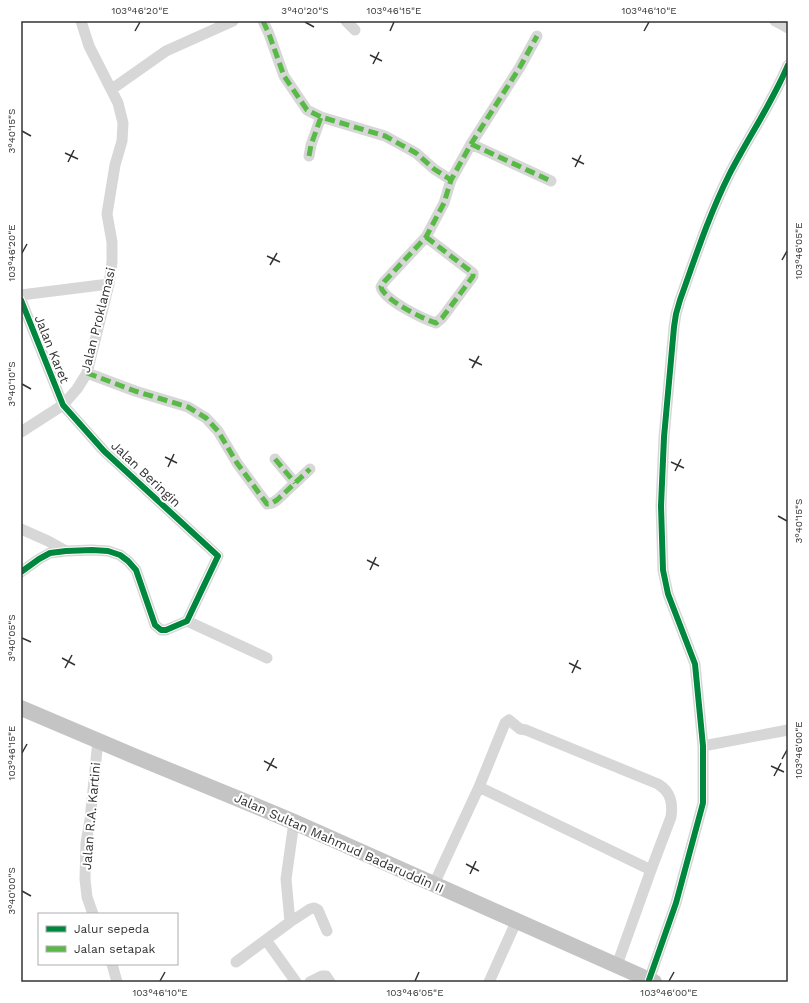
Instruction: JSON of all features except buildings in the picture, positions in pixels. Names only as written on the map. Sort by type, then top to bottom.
[{"type":"highway","name":"Jalan Sultan Mahmud Badaruddin II","points":[[21,708],[294,822],[651,981]]},
{"type":"street","name":"Jalan Proklamasi","points":[[21,432],[63,405],[77,389],[87,373],[109,284],[112,262],[112,242],[107,214],[115,165],[122,141],[123,123],[118,103],[89,46],[81,21]]},
{"type":"street","points":[[112,89],[166,51],[233,21]]},
{"type":"street","points":[[263,21],[284,76],[307,110],[321,117],[386,136],[416,153],[434,169],[450,180]]},
{"type":"street","points":[[346,21],[355,30]]},
{"type":"street","points":[[775,21],[788,28]]},
{"type":"street","points":[[426,237],[473,273],[471,279],[442,318],[436,323],[427,320],[394,302],[382,292],[381,287],[426,237],[444,203],[450,180],[538,36]]},
{"type":"street","points":[[651,981],[676,902],[703,803],[703,746],[695,664],[668,594],[663,570],[661,498],[664,437],[674,327],[680,300],[711,214],[729,175],[779,86],[788,65]]},
{"type":"street","points":[[309,156],[321,117]]},
{"type":"street","points":[[471,144],[550,181]]},
{"type":"street","points":[[21,295],[109,284]]},
{"type":"street","name":"Jalan Karet","points":[[21,300],[63,405]]},
{"type":"street","points":[[87,373],[135,391],[188,407],[206,418],[218,431],[237,463],[268,504],[278,500],[310,469]]},
{"type":"street","name":"Jalan Beringin","points":[[63,405],[104,451],[218,556],[187,621]]},
{"type":"street","points":[[276,458],[295,483]]},
{"type":"street","points":[[21,529],[66,550]]},
{"type":"street","points":[[21,572],[50,553],[66,550],[108,551],[120,555],[136,570],[155,625],[158,628],[161,630],[166,630],[187,621],[267,658]]},
{"type":"street","points":[[434,884],[479,787],[505,723],[509,720],[520,729],[526,730],[658,784],[668,793],[672,809],[671,817],[617,965]]},
{"type":"street","points":[[703,746],[788,730]]},
{"type":"street","name":"Jalan R.A. Kartini","points":[[93,913],[87,897],[86,843],[90,820],[98,740]]},
{"type":"street","points":[[479,787],[651,870]]},
{"type":"street","points":[[290,922],[286,879],[294,822]]},
{"type":"street","points":[[236,962],[310,909],[314,908],[318,910],[327,931]]},
{"type":"street","points":[[489,982],[516,922]]},
{"type":"street","points":[[266,940],[296,982]]},
{"type":"street","points":[[112,965],[117,982]]},
{"type":"street","points":[[310,982],[322,976],[326,976],[330,982]]},
{"type":"marked path","points":[[263,21],[284,76],[307,110],[321,117],[385,136],[416,153],[434,169],[451,180]]},
{"type":"marked path","points":[[426,237],[473,273],[471,279],[442,318],[436,323],[422,318],[396,303],[389,298],[381,287],[426,237],[444,203],[451,180],[471,144],[520,67],[537,36]]},
{"type":"marked path","points":[[309,156],[311,145],[321,117]]},
{"type":"marked path","points":[[471,144],[551,181]]},
{"type":"marked path","points":[[87,373],[135,391],[188,407],[206,418],[218,431],[237,463],[267,504],[277,500],[310,469]]},
{"type":"marked path","points":[[275,459],[295,483]]},
{"type":"cycle path","points":[[649,980],[676,903],[703,803],[703,746],[695,664],[668,594],[663,570],[661,506],[664,437],[674,327],[680,300],[715,206],[736,161],[775,93],[788,65]]},
{"type":"cycle path","points":[[21,300],[63,405],[104,451],[218,556],[187,621],[166,630],[161,630],[155,625],[136,570],[120,555],[108,551],[92,550],[50,553],[21,572]]}]
